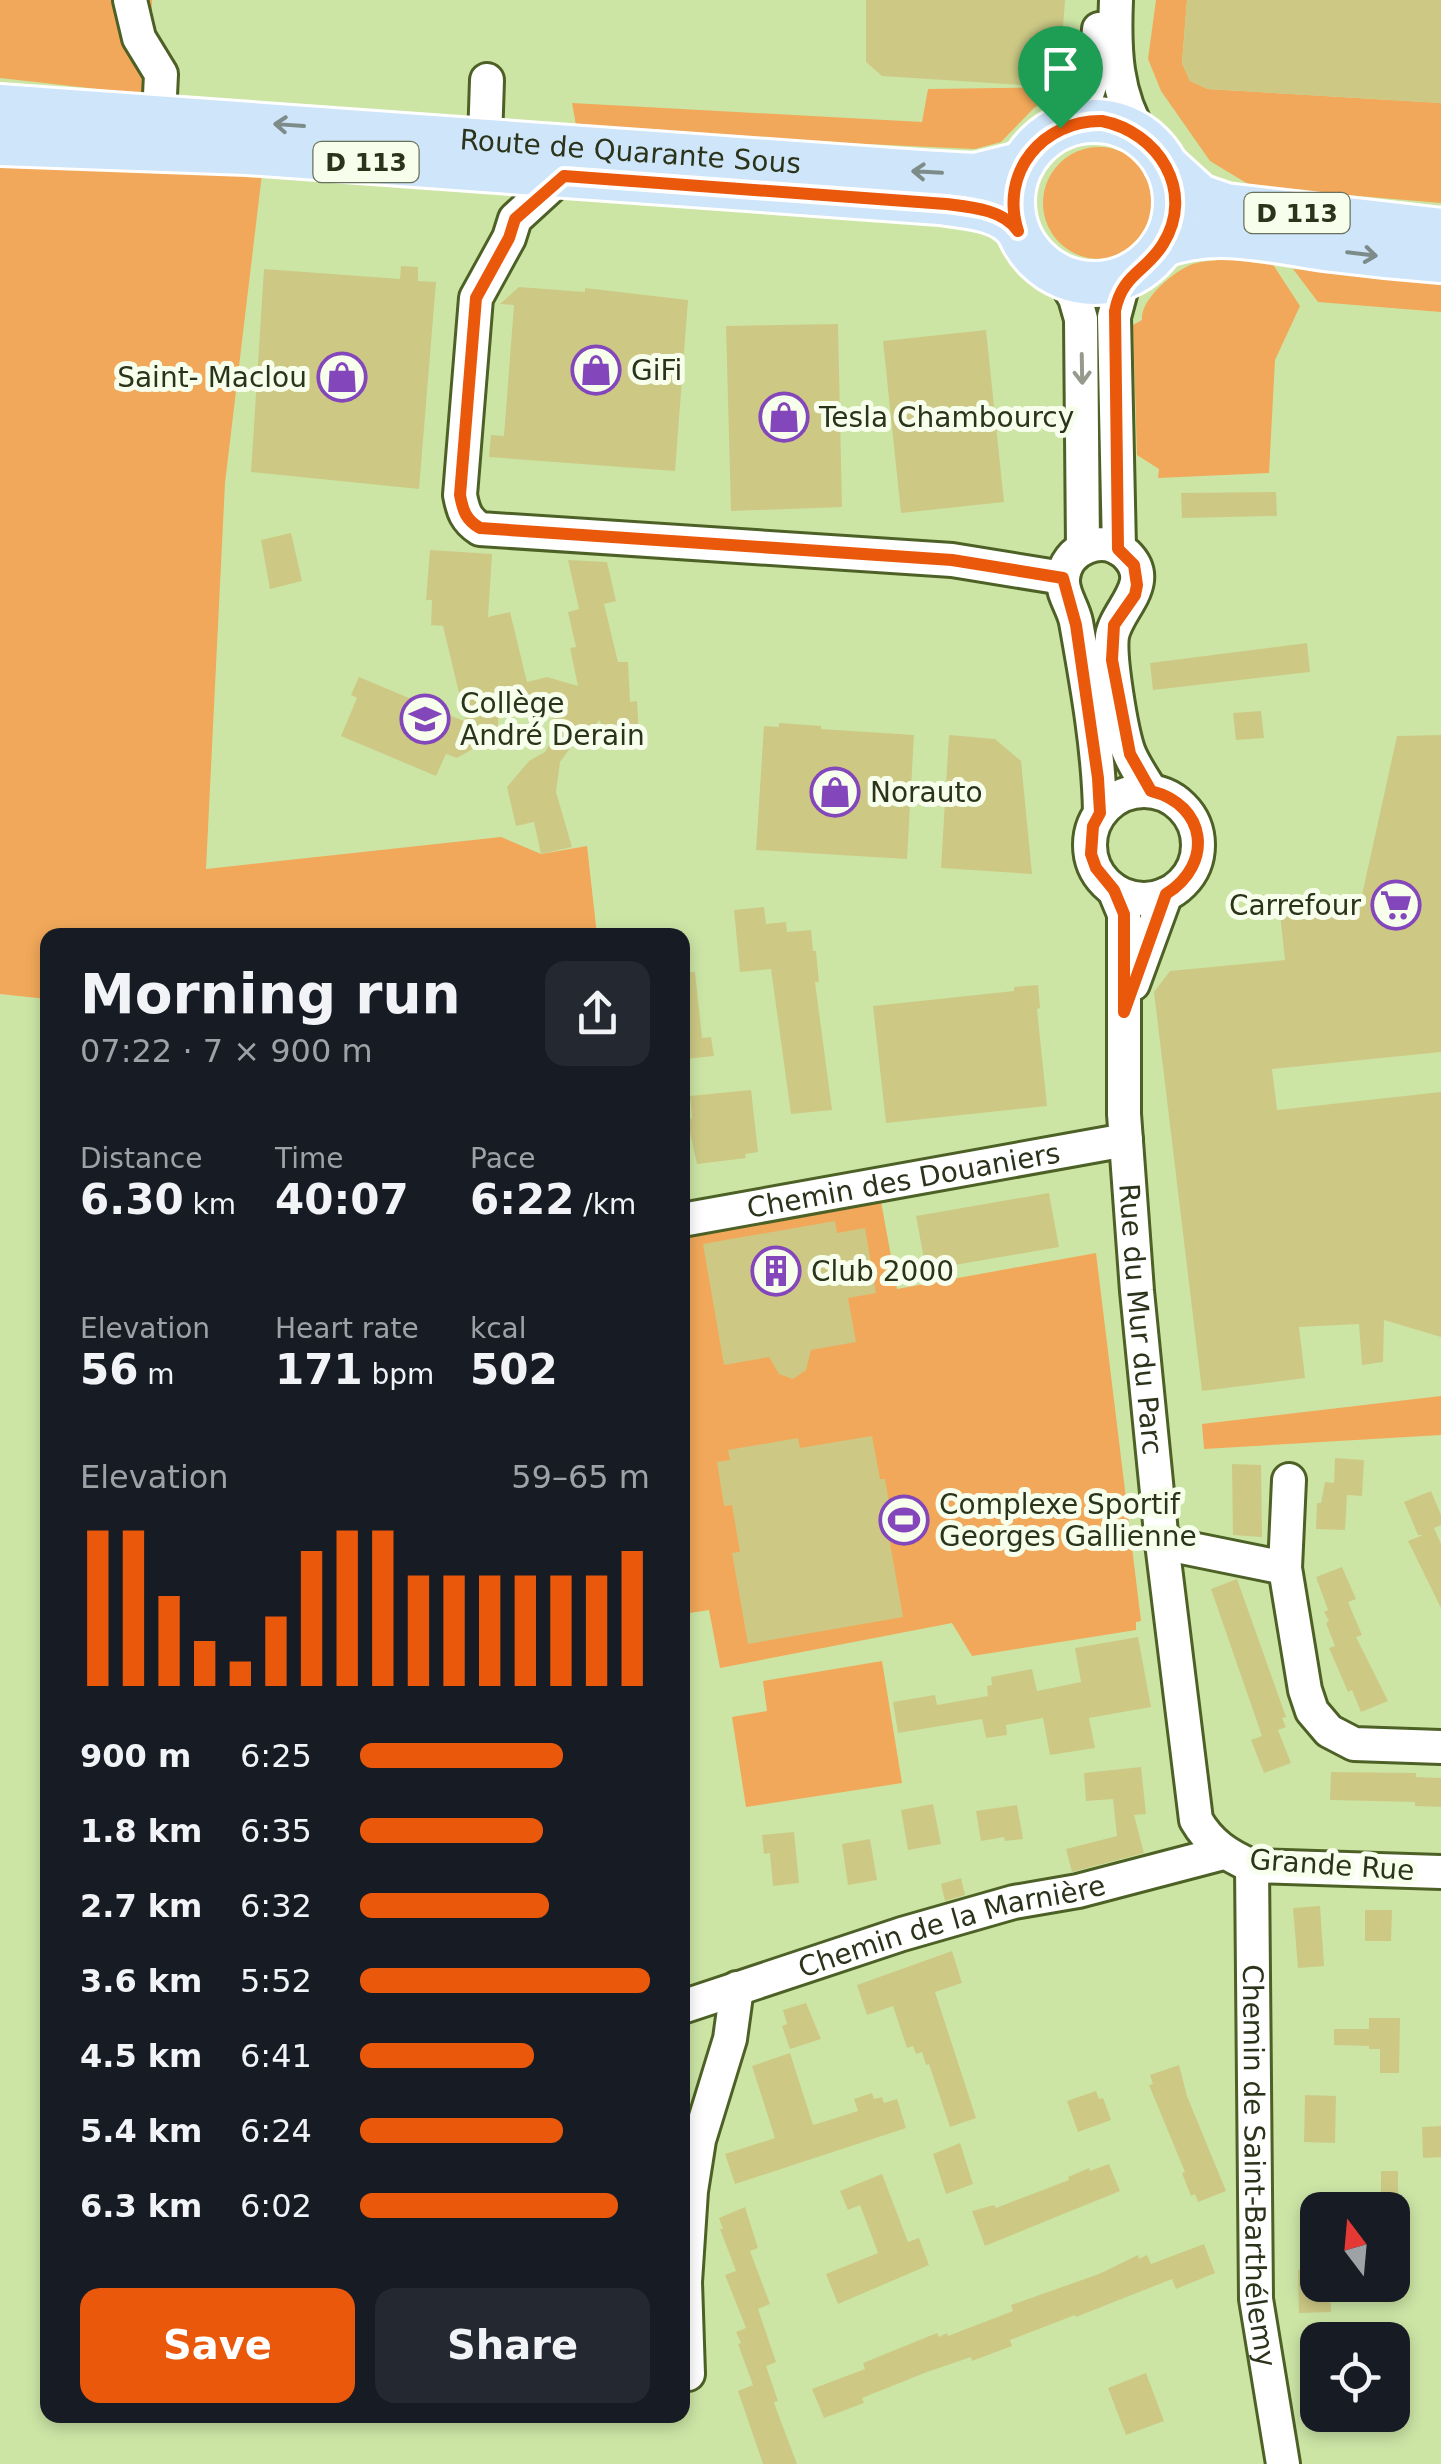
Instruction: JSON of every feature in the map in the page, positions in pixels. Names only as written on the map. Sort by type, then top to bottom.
[{"type":"main road","name":"Route de Quarante Sous","points":[[0,106],[159,117],[485,156],[960,174],[990,173],[1023,164]]},
{"type":"main road","points":[[1102,121],[1124,126],[1154,151],[1175,201],[1173,220],[1148,259],[1099,282],[1062,276],[1039,261],[1018,231],[1013,196],[1023,164],[1042,139],[1060,128],[1102,121]]},
{"type":"main road","name":"D 113","points":[[0,141],[247,153],[485,156],[564,176],[946,204],[988,212],[1011,222],[1018,231]]},
{"type":"main road","name":"D 113","points":[[1154,151],[1200,196],[1226,204],[1441,230]]},
{"type":"main road","name":"D 113","points":[[1148,259],[1188,237],[1223,234],[1373,256],[1441,261]]},
{"type":"street","points":[[130,0],[138,38],[162,74],[159,117]]},
{"type":"street","points":[[1060,128],[1082,106],[1096,68],[1101,0]]},
{"type":"street","points":[[1116,0],[1116,70],[1130,115],[1154,151]]},
{"type":"street","points":[[487,80],[485,156],[515,219]]},
{"type":"street","points":[[564,176],[515,219],[509,238],[476,298],[460,495],[462,510],[470,523],[480,528],[952,560],[1063,578]]},
{"type":"street","points":[[1118,549],[1114,316],[1122,288],[1148,259]]},
{"type":"street","points":[[1062,276],[1081,318],[1083,548]]},
{"type":"street","points":[[1100,813],[1076,625],[1063,578],[1068,562],[1083,548],[1101,544],[1118,549],[1134,565],[1135,595],[1114,625],[1112,660],[1130,754],[1151,791]]},
{"type":"street","points":[[1151,791],[1164,794],[1185,809],[1198,839],[1198,855],[1181,885],[1166,894],[1131,897],[1114,890],[1096,868],[1091,854],[1093,826],[1100,813],[1122,795],[1151,791]]},
{"type":"street","name":"Rue du Mur du Parc","points":[[1114,890],[1124,914],[1126,1140],[1162,1544],[1192,1796],[1196,1820],[1204,1833],[1238,1860]]},
{"type":"street","name":"Rue du Mur du Parc","points":[[1124,1012],[1166,894]]},
{"type":"street","name":"Chemin des Douaniers","points":[[690,1219],[1126,1140]]},
{"type":"street","points":[[1289,1480],[1284,1568],[1312,1710],[1329,1731],[1354,1744],[1441,1747]]},
{"type":"street","points":[[1162,1544],[1284,1568]]},
{"type":"street","name":"Grande Rue","points":[[1238,1860],[1441,1872]]},
{"type":"street","name":"Chemin de la Marnière","points":[[690,2004],[902,1934],[1014,1902],[1238,1860]]},
{"type":"street","name":"Chemin de Saint-Barthélemy","points":[[1238,1860],[1256,2299],[1284,2464]]},
{"type":"street","points":[[690,2209],[699,2140],[730,2040],[737,1988]]},
{"type":"shaded area","points":[[0,0],[152,0],[151,95],[0,78]]},
{"type":"shaded area","points":[[1156,0],[1187,0],[1182,63],[1190,81],[1208,89],[1441,103],[1441,203],[1253,187],[1210,161],[1161,91],[1148,59]]},
{"type":"shaded area","points":[[1066,87],[1034,108],[1001,142],[975,149],[577,131],[572,103],[922,122],[928,89]]},
{"type":"shaded area","points":[[1099,147],[1120,151],[1138,164],[1151,182],[1155,203],[1151,224],[1138,242],[1120,255],[1099,259],[1078,255],[1060,242],[1047,224],[1043,203],[1047,182],[1060,164],[1078,151]]},
{"type":"shaded area","points":[[0,161],[262,174],[225,483],[206,869],[501,837],[541,854],[587,846],[596,928],[40,928],[40,998],[0,994]]},
{"type":"shaded area","points":[[1223,259],[1272,263],[1300,306],[1275,360],[1269,473],[1158,478],[1159,469],[1137,455],[1133,325],[1142,320],[1146,304],[1158,288],[1175,274],[1194,264]]},
{"type":"shaded area","points":[[1293,269],[1441,279],[1441,312],[1318,302]]},
{"type":"shaded area","name":"Complexe Sportif Georges Gallienne","points":[[880,1196],[897,1289],[1096,1253],[1141,1621],[1136,1622],[1136,1630],[972,1656],[952,1623],[720,1668],[709,1610],[690,1613],[690,1230]]},
{"type":"shaded area","points":[[1441,1396],[1441,1435],[1204,1449],[1202,1424]]},
{"type":"shaded area","points":[[882,1661],[902,1783],[746,1807],[732,1717],[767,1711],[763,1681]]},
{"type":"building","points":[[866,0],[1065,0],[1060,67],[1053,79],[1037,86],[882,76],[866,62]]},
{"type":"building","points":[[1187,0],[1441,0],[1441,103],[1208,89],[1190,81],[1182,63]]},
{"type":"building","name":"Saint- Maclou","points":[[401,266],[418,267],[418,281],[436,282],[419,489],[251,472],[264,269],[400,279]]},
{"type":"building","name":"GiFi","points":[[519,287],[585,292],[585,288],[688,300],[675,471],[489,457],[491,435],[504,436],[514,305],[500,304]]},
{"type":"building","name":"Tesla Chambourcy","points":[[838,324],[842,507],[731,511],[726,326]]},
{"type":"building","points":[[986,330],[1004,502],[901,513],[883,341]]},
{"type":"building","points":[[1276,492],[1277,516],[1182,518],[1181,493]]},
{"type":"building","points":[[291,533],[302,581],[270,589],[261,540]]},
{"type":"building","points":[[430,550],[492,554],[488,617],[510,612],[527,682],[547,677],[578,686],[570,648],[576,647],[568,612],[579,609],[568,560],[607,562],[616,601],[604,604],[618,662],[628,662],[630,702],[637,701],[639,736],[605,742],[600,720],[560,762],[556,792],[572,847],[541,854],[534,822],[516,826],[507,787],[529,761],[545,752],[555,735],[552,716],[536,702],[509,704],[499,712],[497,735],[489,745],[476,747],[457,758],[446,754],[436,776],[341,736],[357,698],[351,695],[359,677],[466,722],[443,626],[431,625],[432,600],[426,600]]},
{"type":"building","points":[[1307,643],[1310,672],[1153,690],[1150,663]]},
{"type":"building","points":[[1261,711],[1264,738],[1236,740],[1233,713]]},
{"type":"building","name":"Norauto","points":[[779,723],[914,735],[907,859],[756,850],[764,726],[779,727]]},
{"type":"building","points":[[949,735],[995,739],[1021,761],[1032,874],[941,868]]},
{"type":"building","points":[[1441,735],[1441,1052],[1272,1069],[1277,1110],[1441,1092],[1441,1337],[1384,1320],[1383,1362],[1362,1365],[1359,1324],[1299,1327],[1305,1378],[1202,1391],[1154,992],[1170,971],[1285,960],[1280,913],[1360,904],[1397,736]]},
{"type":"building","points":[[764,907],[766,924],[786,922],[787,932],[811,930],[832,1110],[791,1114],[771,969],[740,972],[734,910]]},
{"type":"building","points":[[690,972],[695,972],[702,1038],[711,1037],[714,1056],[690,1058]]},
{"type":"building","points":[[1038,985],[1047,1106],[886,1123],[873,1006]]},
{"type":"building","points":[[751,1090],[758,1152],[745,1154],[746,1158],[697,1164],[690,1132],[690,1096]]},
{"type":"building","points":[[1049,1193],[1059,1247],[926,1270],[916,1216]]},
{"type":"building","name":"Club 2000","points":[[835,1221],[837,1233],[865,1228],[876,1293],[848,1298],[856,1342],[811,1350],[806,1370],[793,1379],[779,1374],[769,1357],[724,1365],[703,1244]]},
{"type":"building","points":[[872,1436],[893,1525],[887,1526],[903,1617],[748,1644],[732,1553],[740,1552],[732,1505],[724,1506],[717,1462],[730,1460],[728,1450],[798,1438],[800,1448]]},
{"type":"building","points":[[1335,1458],[1364,1460],[1362,1496],[1347,1495],[1345,1530],[1316,1529],[1317,1503],[1321,1503],[1325,1482],[1334,1483]]},
{"type":"building","points":[[1232,1464],[1261,1465],[1262,1537],[1233,1535]]},
{"type":"building","points":[[1431,1491],[1441,1515],[1441,1525],[1434,1528],[1441,1544],[1441,1608],[1408,1541],[1423,1535],[1418,1535],[1404,1502]]},
{"type":"building","points":[[1342,1567],[1356,1599],[1348,1602],[1362,1635],[1356,1637],[1388,1701],[1361,1712],[1329,1648],[1335,1646],[1316,1577]]},
{"type":"building","points":[[1237,1579],[1286,1717],[1282,1718],[1286,1727],[1278,1730],[1291,1763],[1264,1773],[1251,1740],[1262,1736],[1211,1589]]},
{"type":"building","points":[[1138,1637],[1151,1707],[1089,1718],[1095,1748],[1050,1755],[1043,1718],[1006,1725],[1007,1735],[986,1738],[982,1719],[898,1733],[893,1702],[935,1695],[937,1705],[988,1696],[991,1677],[1032,1669],[1037,1691],[1081,1682],[1075,1648]]},
{"type":"building","points":[[1141,1767],[1146,1814],[1134,1815],[1144,1853],[1072,1872],[1066,1849],[1117,1836],[1113,1799],[1086,1801],[1084,1773]]},
{"type":"building","points":[[1331,1772],[1416,1773],[1416,1777],[1441,1778],[1441,1807],[1415,1806],[1415,1802],[1330,1800]]},
{"type":"building","points":[[933,1804],[941,1844],[908,1850],[901,1810]]},
{"type":"building","points":[[1017,1805],[1023,1839],[981,1841],[976,1811]]},
{"type":"building","points":[[794,1832],[799,1883],[773,1886],[770,1853],[764,1854],[762,1835]]},
{"type":"building","points":[[870,1839],[877,1880],[848,1885],[842,1844]]},
{"type":"building","points":[[961,1878],[965,1895],[945,1901],[941,1884]]},
{"type":"building","points":[[1320,1906],[1324,1966],[1298,1968],[1293,1908]]},
{"type":"building","points":[[1365,1910],[1392,1910],[1391,1941],[1365,1941]]},
{"type":"building","points":[[952,1951],[962,1983],[935,1992],[976,2118],[950,2127],[929,2064],[926,2065],[922,2052],[916,2054],[913,2046],[907,2048],[893,2006],[867,2015],[857,1985]]},
{"type":"building","points":[[806,2003],[821,2039],[790,2049],[782,2026],[787,2024],[783,2010]]},
{"type":"building","points":[[1369,2018],[1400,2018],[1399,2073],[1380,2073],[1380,2049],[1334,2045],[1334,2029],[1369,2029]]},
{"type":"building","points":[[790,2053],[813,2125],[858,2111],[854,2099],[872,2093],[874,2099],[882,2097],[884,2103],[897,2099],[906,2128],[735,2184],[725,2154],[775,2138],[752,2066]]},
{"type":"building","points":[[1179,2065],[1187,2096],[1226,2191],[1198,2202],[1195,2194],[1191,2196],[1149,2085],[1153,2084],[1150,2075]]},
{"type":"building","points":[[1096,2091],[1099,2099],[1103,2098],[1111,2120],[1078,2132],[1067,2101]]},
{"type":"building","points":[[1305,2095],[1336,2096],[1335,2143],[1304,2142]]},
{"type":"building","points":[[1441,2126],[1441,2157],[1423,2158],[1422,2127]]},
{"type":"building","points":[[960,2143],[973,2184],[946,2194],[933,2154]]},
{"type":"building","points":[[1109,2164],[1120,2191],[985,2246],[972,2211],[994,2205],[996,2208],[1069,2180],[1068,2177],[1089,2168],[1090,2171]]},
{"type":"building","points":[[1381,2171],[1398,2171],[1398,2192],[1381,2192]]},
{"type":"building","points":[[882,2174],[908,2242],[919,2238],[929,2265],[838,2304],[826,2274],[878,2253],[860,2205],[848,2210],[840,2191]]},
{"type":"building","points":[[745,2207],[758,2248],[750,2251],[770,2304],[758,2309],[776,2362],[766,2366],[778,2401],[774,2402],[797,2464],[763,2464],[738,2391],[753,2385],[738,2344],[741,2343],[736,2332],[746,2328],[725,2275],[736,2271],[719,2218]]},
{"type":"building","points":[[1204,2244],[1215,2273],[1176,2289],[1172,2279],[1010,2340],[1012,2346],[927,2372],[824,2418],[812,2389],[865,2369],[863,2363],[937,2333],[939,2337],[947,2333],[948,2336],[1013,2311],[1011,2305],[1099,2274],[1138,2255],[1139,2259],[1147,2255],[1151,2264]]},
{"type":"building","points":[[1298,2270],[1300,2302],[1331,2302],[1331,2312],[1299,2313]]},
{"type":"building","points":[[1146,2373],[1164,2421],[1126,2435],[1108,2388]]},
{"type":"place","name":"GiFi","points":[[596,370]]},
{"type":"place","name":"Saint- Maclou","points":[[342,377]]},
{"type":"place","name":"Tesla Chambourcy","points":[[784,417]]},
{"type":"place","name":"Collège André Derain","points":[[425,719]]},
{"type":"place","name":"Norauto","points":[[835,792]]},
{"type":"place","name":"Carrefour","points":[[1396,905]]},
{"type":"place","name":"Club 2000","points":[[776,1271]]},
{"type":"place","name":"Complexe Sportif Georges Gallienne","points":[[904,1520]]},
{"type":"route","points":[[1102,121],[1134,131],[1162,157],[1173,182],[1175,201],[1167,237],[1150,260],[1127,280],[1114,316],[1118,549],[1134,565],[1137,585],[1135,595],[1118,616],[1111,643],[1130,754],[1151,791],[1164,794],[1185,809],[1194,823],[1198,855],[1181,885],[1166,894],[1124,1012],[1124,914],[1091,854],[1093,826],[1100,813],[1098,778],[1074,612],[1063,578],[952,560],[480,528],[470,523],[462,510],[460,495],[476,298],[509,238],[515,219],[564,176],[946,204],[988,212],[1011,222],[1018,231],[1013,205],[1019,171],[1035,146],[1060,128],[1102,121]]}]
